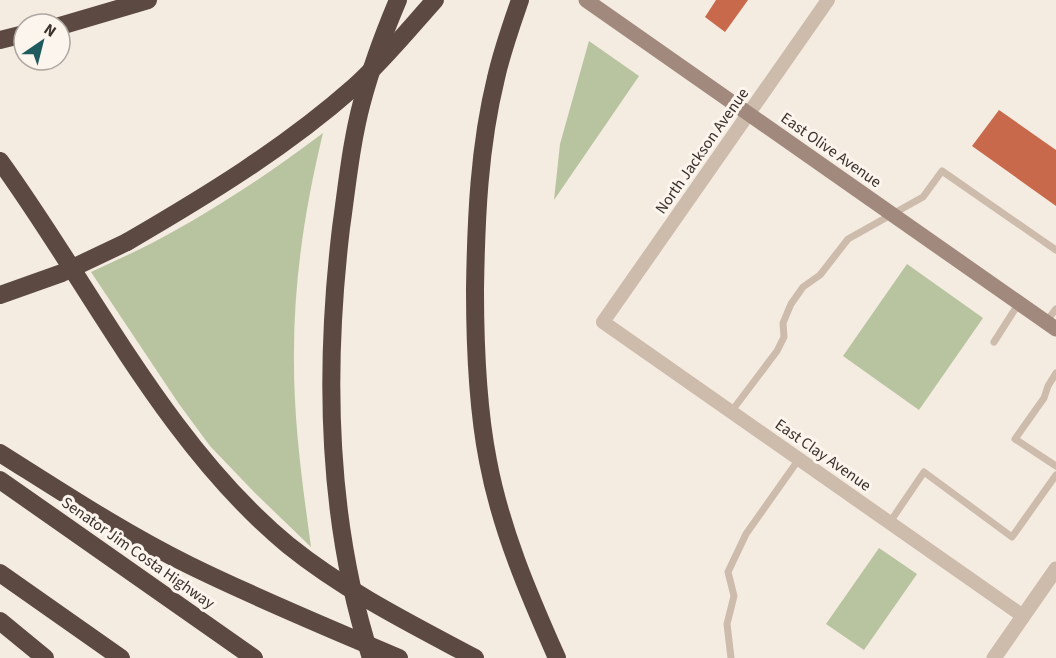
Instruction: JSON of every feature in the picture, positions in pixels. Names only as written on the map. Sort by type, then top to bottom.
[{"type":"highway","points":[[72,22],[147,0]]},
{"type":"highway","points":[[371,658],[362,631],[338,508],[332,447],[331,349],[339,251],[353,141],[369,77],[398,0]]},
{"type":"highway","points":[[0,295],[62,273],[127,242],[232,178],[294,135],[355,86],[435,0]]},
{"type":"highway","points":[[520,0],[495,79],[478,188],[475,239],[476,354],[488,462],[502,518],[520,572],[557,658]]},
{"type":"highway","points":[[0,161],[150,387],[184,436],[217,476],[289,545],[328,574],[372,603],[475,658]]},
{"type":"highway","points":[[0,453],[112,523],[188,564],[271,604],[399,658]]},
{"type":"highway","name":"Senator Jim Costa Highway","points":[[0,480],[254,658]]},
{"type":"highway","points":[[0,573],[121,658]]},
{"type":"highway","points":[[0,621],[45,658]]},
{"type":"main road","name":"East Olive Avenue","points":[[586,0],[1051,326]]},
{"type":"street","name":"North Jackson Avenue","points":[[603,322],[828,0]]},
{"type":"street","name":"East Clay Avenue","points":[[603,322],[1023,616]]},
{"type":"street","points":[[994,658],[1056,569]]},
{"type":"lane","points":[[731,411],[777,351],[784,337],[783,323],[791,304],[803,287],[820,275],[848,239],[923,197],[942,171],[1056,250]]},
{"type":"lane","points":[[994,342],[1019,303]]},
{"type":"lane","points":[[1051,326],[1056,309]]},
{"type":"lane","points":[[1055,376],[1044,398],[1015,439],[1056,466]]},
{"type":"lane","points":[[731,658],[727,624],[734,596],[728,572],[746,534],[799,459]]},
{"type":"lane","points":[[890,522],[924,472],[1012,537],[1056,475]]},
{"type":"green space","points":[[589,41],[639,76],[554,200],[560,144]]},
{"type":"green space","points":[[323,133],[302,241],[295,323],[294,375],[297,424],[311,547],[210,446],[179,404],[91,272],[198,218],[262,177]]},
{"type":"green space","points":[[907,264],[983,318],[919,410],[843,356]]},
{"type":"green space","points":[[879,548],[917,574],[864,650],[826,624]]},
{"type":"building","points":[[716,0],[748,0],[725,32],[705,17]]},
{"type":"building","points":[[999,110],[1056,150],[1056,206],[972,146]]}]
